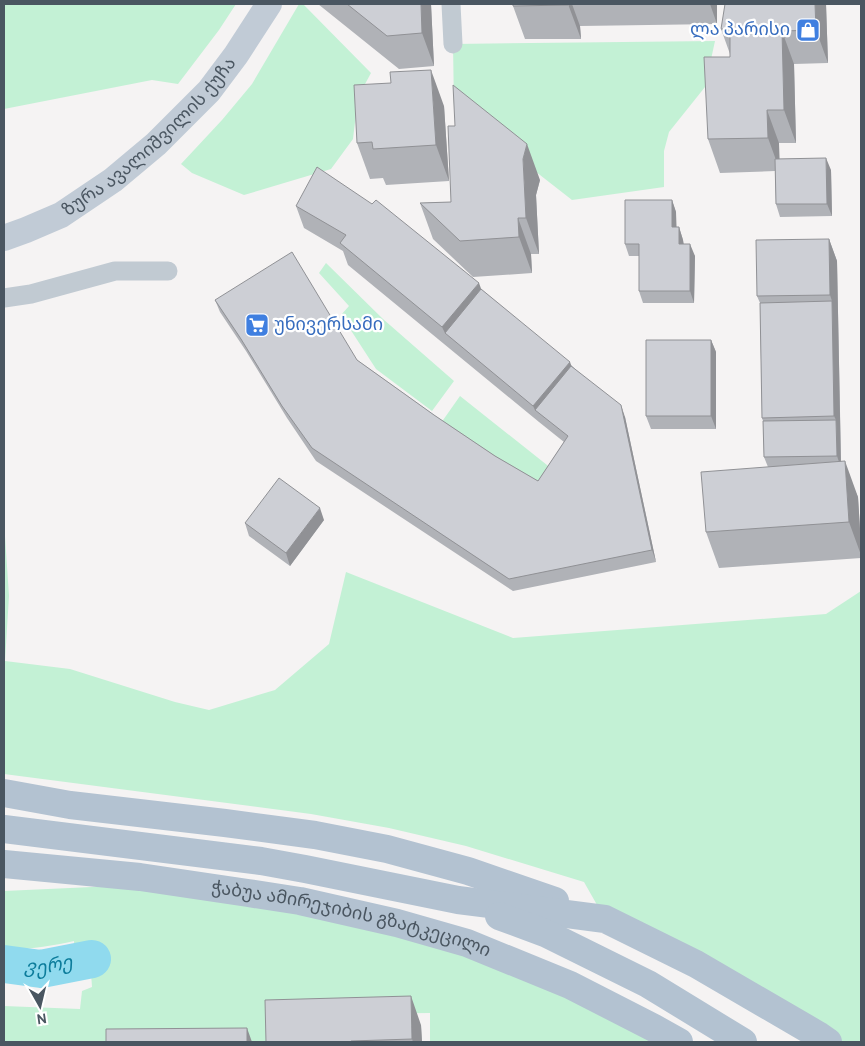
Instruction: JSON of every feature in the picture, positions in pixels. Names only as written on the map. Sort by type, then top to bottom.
[{"type":"main road","name":"ზურა ავალიშვილის ქუჩა","points":[[4,238],[61,214],[113,180],[156,144],[208,91],[236,55],[269,4]]},
{"type":"main road","points":[[4,793],[70,805],[315,835],[387,849],[468,871],[605,919]]},
{"type":"main road","points":[[70,805],[166,834],[232,849],[261,861]]},
{"type":"main road","name":"ჭაბუა ამირეჯიბის გზატკეცილი","points":[[4,829],[261,861],[458,900],[605,919],[696,964],[828,1042]]},
{"type":"main road","name":"ჭაბუა ამირეჯიბის გზატკეცილი","points":[[4,864],[140,877],[300,901],[397,922],[467,943],[570,986],[679,1042]]},
{"type":"main road","points":[[4,879],[140,877]]},
{"type":"main road","name":"ჭაბუა ამირეჯიბის გზატკეცილი","points":[[458,900],[545,934],[648,984],[744,1042]]},
{"type":"street","points":[[451,4],[453,44]]},
{"type":"street","points":[[4,298],[31,294],[115,271],[168,271]]},
{"type":"green space","points":[[4,4],[236,4],[178,84],[152,80],[4,109]]},
{"type":"green space","points":[[299,4],[303,4],[371,73],[358,97],[353,139],[331,169],[244,195],[192,173],[181,164],[252,84]]},
{"type":"green space","points":[[715,41],[705,87],[669,132],[664,151],[664,187],[572,200],[454,108],[453,44]]},
{"type":"green space","points":[[326,263],[383,319],[454,381],[432,411],[376,369],[341,315],[349,306],[319,273]]},
{"type":"green space","points":[[460,396],[552,469],[536,488],[441,423]]},
{"type":"green space","points":[[4,521],[9,596],[5,661],[70,669],[175,702],[209,710],[275,690],[329,644],[346,572],[513,638],[826,614],[861,591],[861,1042],[828,1042],[605,919],[584,882],[466,846],[389,828],[311,814],[4,774]]},
{"type":"green space","points":[[136,885],[202,893],[478,953],[665,1042],[430,1042],[430,1013],[269,1015],[269,1042],[4,1042],[4,1006],[80,1009],[82,991],[92,987],[89,945],[74,947],[74,941],[22,949],[4,949],[4,891]]},
{"type":"building","points":[[347,4],[421,4],[422,33],[387,36]]},
{"type":"building","points":[[513,4],[568,4],[568,5],[513,6]]},
{"type":"building","points":[[725,4],[815,4],[816,30],[782,31],[784,110],[767,110],[768,138],[708,139],[704,57],[730,57],[730,29],[721,29]]},
{"type":"building","points":[[431,70],[436,145],[373,149],[372,142],[357,143],[354,85],[391,83],[390,72]]},
{"type":"building","points":[[453,85],[527,144],[523,159],[526,218],[518,218],[519,237],[460,241],[420,203],[451,202],[448,126],[455,126]]},
{"type":"building","points":[[826,158],[827,204],[776,204],[775,159]]},
{"type":"building","points":[[317,167],[372,204],[376,200],[479,283],[442,327],[340,243],[346,235],[296,206]]},
{"type":"building","points":[[625,200],[672,200],[672,227],[679,227],[679,244],[690,244],[690,291],[639,291],[639,244],[625,244]]},
{"type":"building","points":[[829,239],[830,295],[757,296],[756,240]]},
{"type":"building","points":[[292,252],[357,360],[495,456],[538,481],[568,436],[535,410],[571,366],[621,405],[652,550],[509,579],[312,448],[282,406],[215,300]]},
{"type":"building","points":[[481,289],[570,362],[533,406],[445,333]]},
{"type":"building","points":[[832,301],[834,416],[762,418],[760,303]]},
{"type":"building","points":[[646,340],[711,340],[711,416],[646,416]]},
{"type":"building","points":[[836,420],[837,456],[764,457],[763,421]]},
{"type":"building","points":[[845,461],[849,522],[706,532],[701,472]]},
{"type":"building","points":[[279,478],[320,508],[286,553],[245,523]]},
{"type":"building","points":[[411,996],[412,1039],[351,1042],[266,1042],[265,1000]]},
{"type":"building","points":[[247,1028],[247,1042],[106,1042],[106,1029]]},
{"type":"waterway","name":"ვერე","points":[[4,964],[41,969],[92,959]]},
{"type":"place","name":"ლა პარისი","points":[[808,30]]},
{"type":"place","name":"უნივერსამი","points":[[257,325]]}]
